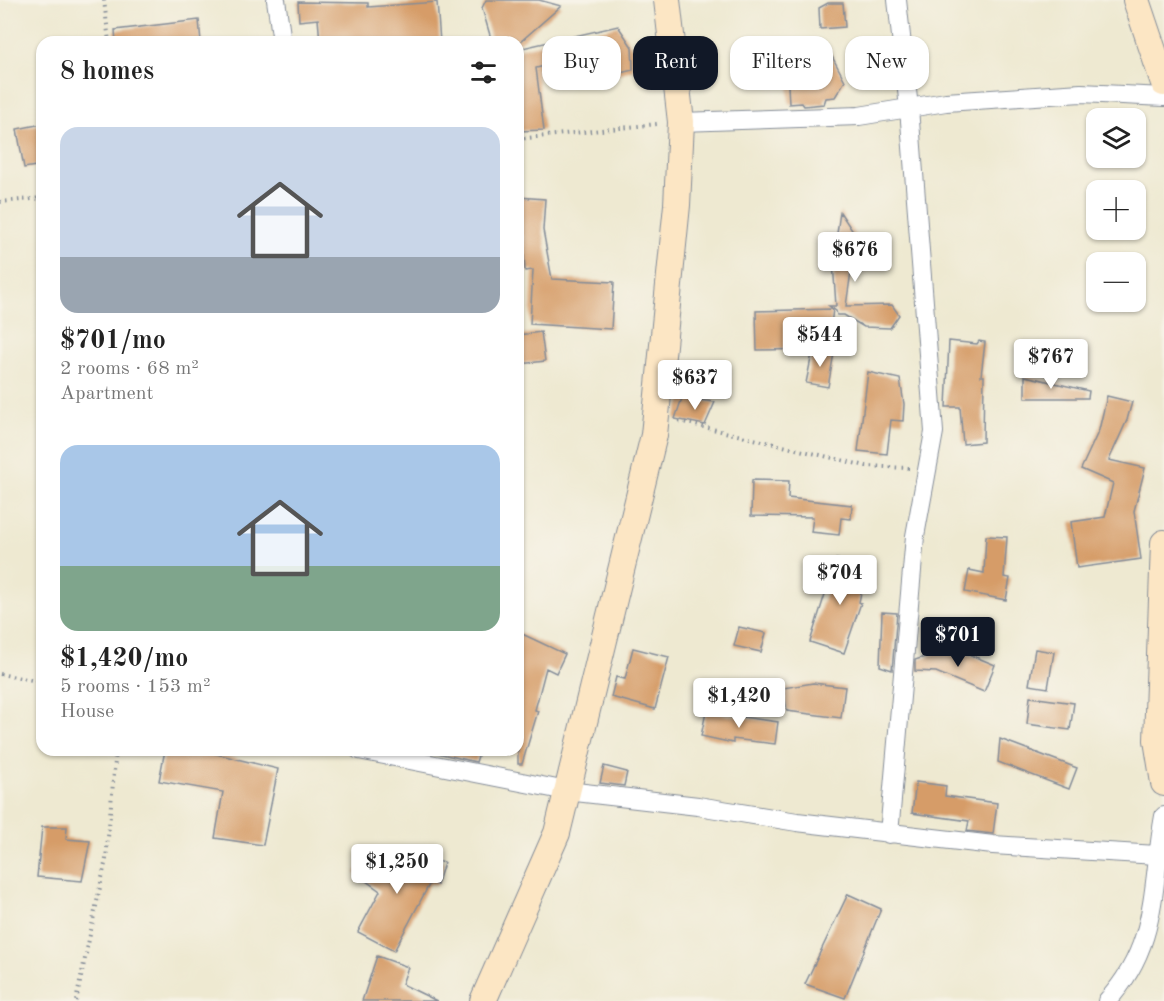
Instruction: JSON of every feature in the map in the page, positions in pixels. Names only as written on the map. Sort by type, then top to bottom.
[{"type":"main road","points":[[483,1001],[557,832],[651,445],[656,416],[677,205],[681,122],[667,0]]},
{"type":"main road","points":[[1136,0],[1164,83]]},
{"type":"main road","points":[[1164,543],[1157,740],[1164,783]]},
{"type":"street","points":[[276,0],[281,36]]},
{"type":"street","points":[[889,834],[915,536],[934,432],[909,108],[897,0]]},
{"type":"street","points":[[681,122],[859,116],[946,102],[1081,93],[1164,97]]},
{"type":"street","points":[[389,756],[567,791],[698,806],[889,834],[993,846],[1156,855]]},
{"type":"street","points":[[1107,1001],[1129,977],[1150,926],[1156,855],[1164,816]]},
{"type":"path","points":[[104,0],[108,36]]},
{"type":"path","points":[[524,137],[681,122]]},
{"type":"path","points":[[0,202],[36,199]]},
{"type":"path","points":[[656,416],[866,466],[928,469]]},
{"type":"path","points":[[0,674],[36,681]]},
{"type":"path","points":[[76,1001],[106,859],[115,756]]},
{"type":"building","points":[[486,0],[539,0],[561,6],[524,38],[524,36],[490,36],[482,8]]},
{"type":"building","points":[[298,2],[368,3],[368,7],[437,2],[440,36],[319,36],[318,19],[299,21]]},
{"type":"building","points":[[828,3],[843,3],[845,27],[820,29],[819,8]]},
{"type":"building","points":[[199,20],[200,36],[116,36],[115,30]]},
{"type":"building","points":[[618,26],[632,47],[633,70],[621,73],[621,36],[575,36]]},
{"type":"building","points":[[542,43],[542,67],[536,68],[544,130],[524,131],[524,48]]},
{"type":"building","points":[[833,58],[845,81],[835,97],[826,98],[824,104],[804,106],[802,103],[789,104],[788,90],[833,90]]},
{"type":"building","points":[[36,125],[36,166],[24,168],[17,129]]},
{"type":"building","points":[[524,197],[545,199],[543,230],[552,279],[614,282],[611,329],[530,324],[533,270],[525,271]]},
{"type":"building","points":[[840,212],[867,253],[854,251],[846,306],[892,305],[899,315],[890,328],[864,327],[844,315],[837,315],[836,311],[829,306],[836,306],[833,262]]},
{"type":"building","points":[[833,309],[828,349],[757,350],[756,311]]},
{"type":"building","points":[[541,332],[545,361],[524,364],[524,334]]},
{"type":"building","points":[[949,341],[977,344],[979,341],[985,342],[981,376],[984,376],[983,442],[963,444],[960,407],[946,407]]},
{"type":"building","points":[[813,349],[834,353],[828,387],[806,383]]},
{"type":"building","points":[[868,372],[900,379],[904,404],[903,421],[891,420],[887,454],[858,451]]},
{"type":"building","points":[[1025,376],[1089,391],[1088,398],[1025,398]]},
{"type":"building","points":[[1107,396],[1132,402],[1127,420],[1109,460],[1145,468],[1134,511],[1141,559],[1077,568],[1071,522],[1105,517],[1113,483],[1081,469],[1099,430]]},
{"type":"building","points":[[682,398],[715,402],[705,425],[675,419]]},
{"type":"building","points":[[752,480],[789,481],[788,498],[852,505],[851,519],[841,518],[839,535],[811,532],[813,517],[751,516]]},
{"type":"building","points":[[986,536],[1007,537],[1004,577],[1010,578],[1006,600],[965,592],[969,570],[984,573]]},
{"type":"building","points":[[836,559],[867,565],[859,602],[861,603],[844,653],[810,642]]},
{"type":"building","points":[[882,612],[897,613],[892,670],[880,666]]},
{"type":"building","points":[[739,627],[766,633],[761,652],[734,646]]},
{"type":"building","points":[[524,635],[565,654],[556,673],[546,668],[535,710],[538,711],[522,764],[518,764],[518,756],[524,756]]},
{"type":"building","points":[[633,648],[669,657],[655,709],[611,697],[616,677],[625,679]]},
{"type":"building","points":[[1035,649],[1054,652],[1048,688],[1029,685]]},
{"type":"building","points":[[946,650],[961,651],[995,665],[984,692],[936,672],[915,671],[915,660]]},
{"type":"building","points":[[813,683],[845,687],[841,718],[787,711],[783,688]]},
{"type":"building","points":[[1030,697],[1074,703],[1070,730],[1027,724]]},
{"type":"building","points":[[706,712],[778,722],[775,744],[733,739],[733,743],[701,736]]},
{"type":"building","points":[[1000,739],[1077,768],[1069,789],[998,762]]},
{"type":"building","points":[[164,756],[224,756],[278,769],[263,845],[215,838],[223,792],[159,781]]},
{"type":"building","points":[[450,756],[478,756],[476,762]]},
{"type":"building","points":[[604,766],[627,772],[624,786],[600,783]]},
{"type":"building","points":[[916,782],[946,786],[945,796],[997,803],[993,834],[967,831],[969,821],[912,813]]},
{"type":"building","points":[[42,827],[67,827],[66,839],[90,841],[82,881],[37,877]]},
{"type":"building","points":[[403,850],[444,863],[437,885],[430,883],[394,951],[358,932],[380,891],[355,873],[367,856],[394,875]]},
{"type":"building","points":[[848,894],[881,909],[845,998],[805,984]]},
{"type":"building","points":[[377,956],[408,967],[402,984],[437,1001],[362,1001]]}]
